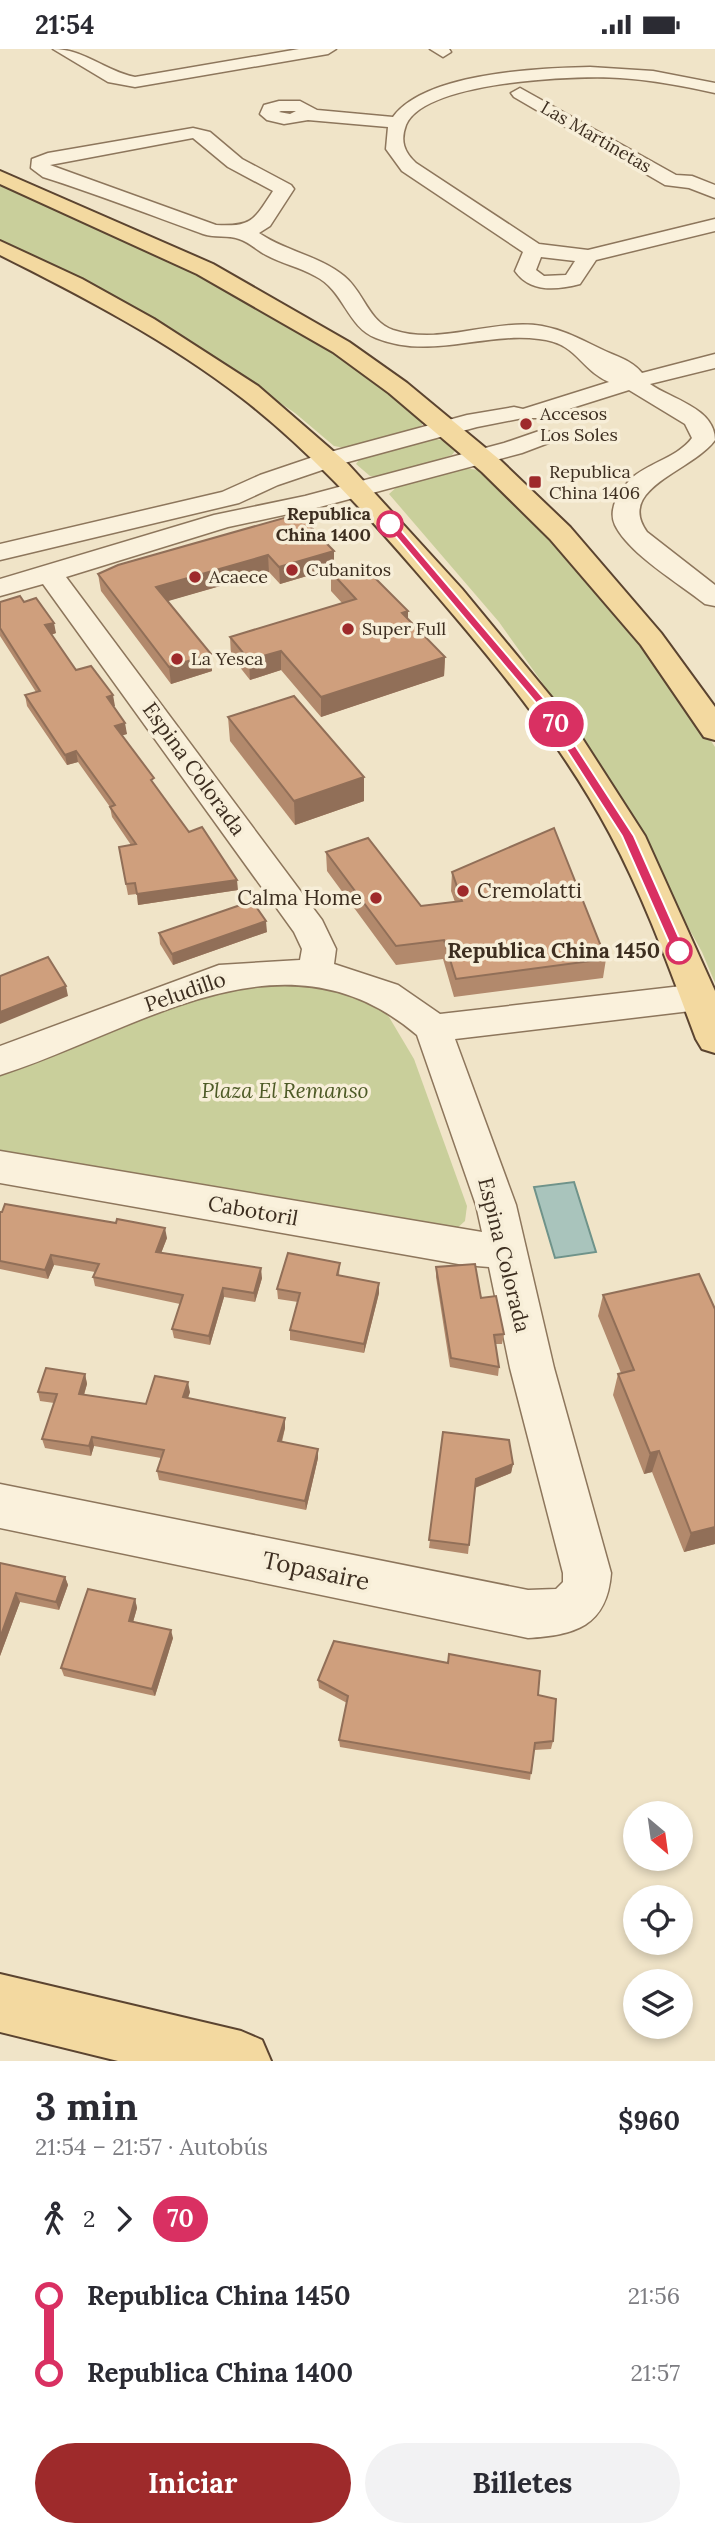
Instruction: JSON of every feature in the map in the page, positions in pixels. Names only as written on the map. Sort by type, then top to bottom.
[{"type":"main road","points":[[0,177],[159,246],[235,285],[351,355],[479,457],[536,509],[651,639],[715,730]]},
{"type":"main road","points":[[0,247],[98,295],[201,359],[285,419],[360,489],[489,636],[560,729],[628,836],[715,1039]]},
{"type":"main road","points":[[0,2003],[241,2061]]},
{"type":"street","points":[[64,51],[89,49]]},
{"type":"street","points":[[64,51],[117,79],[143,82],[328,49]]},
{"type":"street","points":[[715,88],[643,67],[563,72],[521,84],[476,85],[427,99],[406,112],[398,123],[393,148],[401,160],[534,250],[588,256],[715,224]]},
{"type":"street","name":"Las Martinetas","points":[[521,84],[672,190],[692,182],[715,192]]},
{"type":"street","points":[[308,114],[398,123]]},
{"type":"street","points":[[245,233],[263,222],[284,189],[235,163],[199,134],[174,135],[55,157],[39,163],[40,168],[50,173],[113,193],[205,228],[245,233],[282,255],[316,267],[339,281],[363,321],[386,335],[416,340],[536,332],[561,336],[590,353],[595,364],[617,378],[632,382],[661,401],[666,410],[702,442],[694,452],[665,465],[646,478],[635,493],[626,516],[638,538],[715,598]]},
{"type":"street","points":[[694,212],[715,224]]},
{"type":"street","points":[[534,250],[525,271],[533,279],[547,282],[573,280],[588,256]]},
{"type":"street","points":[[0,588],[122,553],[238,506],[269,479],[328,460],[475,420],[523,414],[715,361]]},
{"type":"street","points":[[0,552],[100,529],[238,506],[307,503],[513,448],[566,423],[692,393]]},
{"type":"street","name":"Espina Colorada","points":[[50,574],[310,928],[319,949],[316,972]]},
{"type":"street","name":"Peludillo","points":[[0,1061],[219,978],[253,971],[316,972],[376,990],[419,1014],[433,1028]]},
{"type":"street","points":[[433,1028],[699,997]]},
{"type":"street","name":"Espina Colorada","points":[[433,1028],[496,1205],[532,1368],[583,1551]]},
{"type":"street","name":"Cabotoril","points":[[0,1167],[464,1248],[507,1251]]},
{"type":"street","name":"Topasaire","points":[[0,1506],[542,1615],[563,1612],[577,1603],[586,1587],[583,1551]]},
{"type":"green space","points":[[0,184],[204,278],[359,367],[422,420],[422,425],[415,430],[345,448],[334,446],[295,413],[166,326],[94,286],[0,240]]},
{"type":"green space","points":[[428,438],[447,442],[455,451],[452,455],[385,477],[370,476],[356,464],[361,457]]},
{"type":"green space","points":[[464,468],[478,470],[541,526],[601,590],[685,701],[715,747],[715,983],[702,952],[589,749],[499,622],[389,494],[399,485]]},
{"type":"green space","name":"Plaza El Remanso","points":[[230,983],[320,984],[378,1006],[389,1017],[414,1059],[467,1206],[465,1221],[455,1230],[0,1152],[0,1068]]},
{"type":"water","points":[[574,1182],[596,1252],[555,1258],[534,1187]]},
{"type":"building","points":[[298,514],[334,551],[279,567],[268,555],[156,587],[211,654],[169,667],[98,574],[118,565]]},
{"type":"building","points":[[361,564],[408,611],[402,613],[445,657],[321,697],[281,651],[249,660],[230,637],[356,599],[331,572]]},
{"type":"building","points":[[20,596],[24,602],[36,598],[54,623],[45,625],[76,670],[91,666],[113,695],[107,697],[125,723],[115,726],[154,778],[151,780],[189,832],[202,827],[237,880],[137,894],[135,883],[126,884],[119,847],[136,844],[110,807],[115,805],[76,751],[65,755],[25,695],[40,691],[0,628],[0,602]]},
{"type":"building","points":[[294,696],[364,777],[294,801],[228,717]]},
{"type":"building","points":[[554,828],[606,959],[456,979],[444,940],[396,946],[326,852],[368,838],[421,906],[462,901],[452,872]]},
{"type":"building","points":[[252,901],[266,921],[172,954],[159,933]]},
{"type":"building","points":[[48,957],[66,986],[0,1012],[0,976]]},
{"type":"building","points":[[5,1204],[116,1223],[117,1219],[165,1228],[156,1252],[261,1268],[254,1293],[223,1288],[209,1336],[172,1329],[183,1295],[93,1277],[99,1264],[51,1255],[45,1270],[0,1261],[0,1212]]},
{"type":"building","points":[[288,1253],[340,1263],[337,1275],[379,1283],[364,1344],[290,1330],[300,1293],[277,1289]]},
{"type":"building","points":[[475,1264],[481,1298],[496,1296],[504,1334],[494,1335],[499,1367],[451,1358],[436,1267]]},
{"type":"building","points":[[699,1274],[715,1309],[715,1527],[691,1533],[659,1451],[650,1453],[618,1374],[634,1370],[603,1295]]},
{"type":"building","points":[[46,1368],[85,1374],[79,1394],[146,1404],[155,1376],[188,1382],[183,1397],[285,1418],[278,1441],[318,1449],[305,1501],[157,1471],[164,1450],[92,1437],[89,1446],[42,1439],[57,1394],[38,1392]]},
{"type":"building","points":[[443,1432],[509,1440],[513,1464],[476,1479],[469,1545],[429,1540]]},
{"type":"building","points":[[0,1563],[65,1577],[56,1602],[16,1593],[0,1638]]},
{"type":"building","points":[[88,1589],[135,1599],[129,1621],[171,1630],[152,1689],[61,1668]]},
{"type":"building","points":[[334,1641],[448,1663],[449,1654],[540,1671],[538,1695],[556,1699],[553,1741],[535,1743],[531,1773],[339,1740],[348,1696],[318,1680]]},
{"type":"bus line","name":"70","points":[[390,524],[489,636],[541,702],[628,836],[679,951]]},
{"type":"place","name":"Accesos Los Soles","points":[[526,424]]},
{"type":"place","name":"Republica China 1406","points":[[535,482]]},
{"type":"place","name":"Republica China 1400","points":[[390,524]]},
{"type":"place","name":"Cubanitos","points":[[292,570]]},
{"type":"place","name":"Acaece","points":[[195,577]]},
{"type":"place","name":"Super Full","points":[[348,629]]},
{"type":"place","name":"La Yesca","points":[[177,659]]},
{"type":"place","name":"Cremolatti","points":[[463,891]]},
{"type":"place","name":"Calma Home","points":[[376,898]]},
{"type":"place","name":"Republica China 1450","points":[[679,951]]}]
